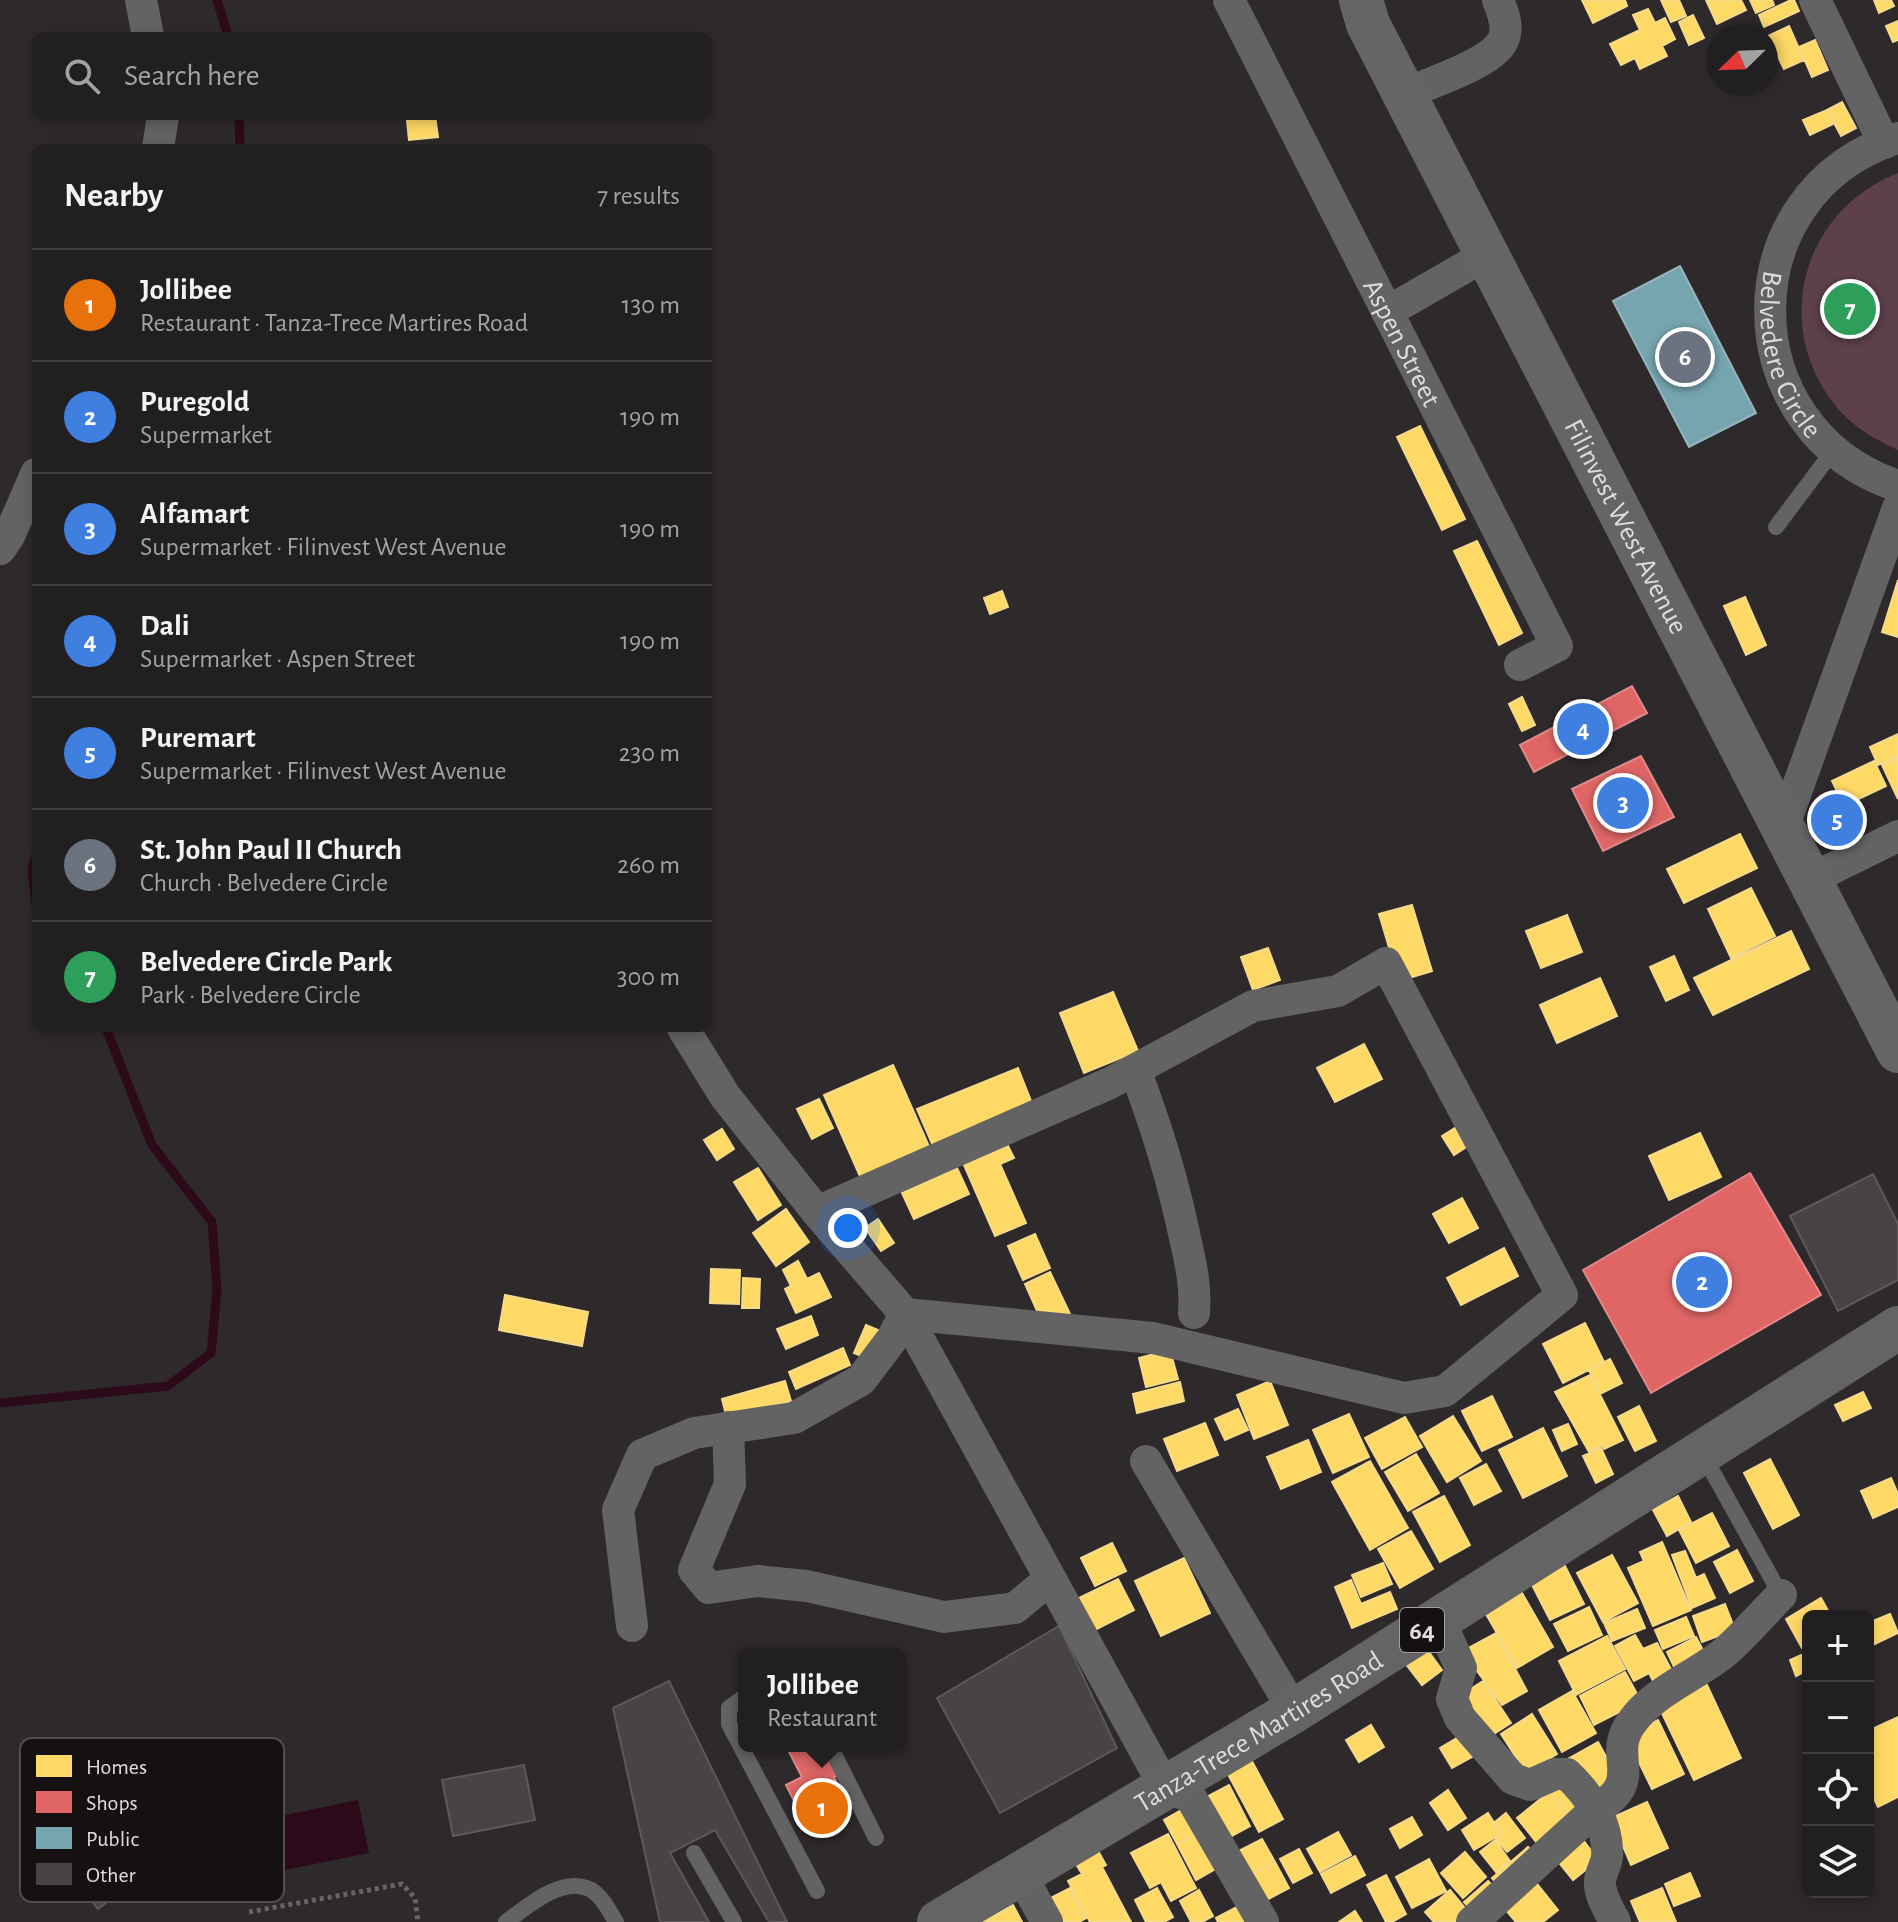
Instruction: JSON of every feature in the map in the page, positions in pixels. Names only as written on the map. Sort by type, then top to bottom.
[{"type":"main road","name":"Tanza-Trece Martires Road","points":[[939,1922],[1294,1711],[1898,1328]]},
{"type":"street","points":[[141,0],[147,32]]},
{"type":"street","name":"Aspen Street","points":[[1229,0],[1557,646],[1520,665]]},
{"type":"street","name":"Filinvest West Avenue","points":[[1361,0],[1368,24],[1898,1051]]},
{"type":"street","points":[[1405,94],[1491,55],[1504,39],[1505,17],[1498,0]]},
{"type":"street","points":[[1815,0],[1891,140]]},
{"type":"street","points":[[159,144],[162,120]]},
{"type":"street","name":"Belvedere Circle","points":[[1891,140],[1841,167],[1805,202],[1781,246],[1770,294],[1769,319],[1778,368],[1800,414],[1833,451],[1867,474],[1898,486]]},
{"type":"street","points":[[1387,312],[1488,254]]},
{"type":"street","points":[[0,549],[10,534],[32,483]]},
{"type":"street","points":[[1783,828],[1898,508]]},
{"type":"street","points":[[1809,880],[1898,836]]},
{"type":"street","points":[[817,1212],[1135,1070],[1253,1006],[1338,991],[1386,963],[1562,1295],[1445,1391],[1404,1398],[1153,1338],[905,1314]]},
{"type":"street","points":[[685,1032],[725,1096],[817,1212],[905,1314],[1166,1789],[1190,1796],[1263,1922]]},
{"type":"street","points":[[1135,1070],[1167,1161],[1180,1213],[1195,1284],[1194,1313]]},
{"type":"street","points":[[632,1626],[618,1510],[642,1455],[694,1433],[794,1418],[861,1380],[892,1339],[905,1314]]},
{"type":"street","points":[[728,1427],[730,1484],[694,1570],[709,1588],[757,1581],[807,1586],[944,1617],[1015,1608],[1050,1579]]},
{"type":"street","points":[[1146,1461],[1294,1711]]},
{"type":"street","points":[[1472,1922],[1621,1790],[1623,1736],[1634,1718],[1657,1698],[1725,1652],[1781,1595]]},
{"type":"street","points":[[1439,1619],[1461,1668],[1452,1699],[1460,1718],[1513,1779],[1530,1785],[1555,1774],[1567,1774],[1601,1819],[1608,1838],[1607,1861],[1600,1881],[1615,1922]]},
{"type":"street","points":[[1021,1875],[1047,1922]]},
{"type":"lane","points":[[1776,527],[1833,451]]},
{"type":"lane","points":[[1702,1453],[1781,1595]]},
{"type":"lane","points":[[738,1700],[727,1710],[729,1724],[738,1741]]},
{"type":"lane","points":[[744,1752],[817,1891]]},
{"type":"lane","points":[[833,1752],[876,1838]]},
{"type":"lane","points":[[694,1853],[734,1922]]},
{"type":"lane","points":[[506,1922],[538,1899],[565,1887],[587,1888],[602,1900],[616,1922]]},
{"type":"path","points":[[249,1912],[402,1884],[415,1898],[418,1922]]},
{"type":"shaded area","points":[[1898,173],[1898,450],[1866,433],[1838,409],[1817,377],[1805,343],[1802,309],[1806,275],[1818,243],[1838,215],[1865,191]]},
{"type":"shaded area","points":[[358,1800],[369,1853],[284,1870],[284,1815]]},
{"type":"building: Homes","points":[[1582,0],[1625,0],[1627,6],[1593,23]]},
{"type":"building: Homes","points":[[1661,0],[1679,0],[1686,16],[1671,22]]},
{"type":"building: Homes","points":[[1706,0],[1741,0],[1746,10],[1717,24]]},
{"type":"building: Homes","points":[[1750,0],[1772,0],[1774,5],[1756,13]]},
{"type":"building: Homes","points":[[1791,0],[1794,0],[1799,11],[1771,24],[1763,24],[1759,15]]},
{"type":"building: Homes","points":[[1874,0],[1891,0],[1894,6],[1879,13]]},
{"type":"building: Homes","points":[[1648,9],[1655,23],[1665,18],[1675,39],[1662,46],[1667,56],[1640,69],[1635,58],[1621,65],[1610,44],[1640,30],[1633,15]]},
{"type":"building: Homes","points":[[1693,15],[1704,38],[1689,45],[1679,22]]},
{"type":"building: Homes","points":[[1898,21],[1898,40],[1893,42],[1886,26]]},
{"type":"building: Homes","points":[[1789,26],[1804,60],[1784,69],[1778,57],[1778,31]]},
{"type":"building: Homes","points":[[1815,40],[1828,70],[1812,77],[1799,47]]},
{"type":"building: Homes","points":[[1842,102],[1856,128],[1841,136],[1827,110]]},
{"type":"building: Homes","points":[[1827,110],[1833,124],[1810,135],[1803,120]]},
{"type":"building: Homes","points":[[407,120],[436,120],[438,137],[409,140]]},
{"type":"building: Homes","points":[[1420,426],[1465,519],[1442,530],[1397,437]]},
{"type":"building: Homes","points":[[1477,541],[1522,633],[1499,645],[1454,551]]},
{"type":"building: Homes","points":[[1898,580],[1898,637],[1882,632]]},
{"type":"building: Homes","points":[[1002,591],[1008,607],[990,614],[984,598]]},
{"type":"building: Homes","points":[[1745,597],[1766,645],[1746,655],[1724,606]]},
{"type":"building: Homes","points":[[1522,697],[1535,725],[1522,731],[1509,704]]},
{"type":"building: Homes","points":[[1898,734],[1898,756],[1878,765],[1870,747]]},
{"type":"building: Homes","points":[[1898,758],[1898,799],[1882,765]]},
{"type":"building: Homes","points":[[1874,761],[1886,786],[1844,806],[1832,781]]},
{"type":"building: Homes","points":[[1740,834],[1757,868],[1684,903],[1667,869]]},
{"type":"building: Homes","points":[[1751,888],[1775,936],[1731,958],[1708,909]]},
{"type":"building: Homes","points":[[1412,905],[1432,971],[1399,981],[1379,914]]},
{"type":"building: Homes","points":[[1567,915],[1582,952],[1541,968],[1526,931]]},
{"type":"building: Homes","points":[[1791,931],[1809,969],[1713,1015],[1694,978]]},
{"type":"building: Homes","points":[[1268,948],[1280,980],[1253,990],[1241,957]]},
{"type":"building: Homes","points":[[1674,956],[1689,990],[1666,1001],[1650,967]]},
{"type":"building: Homes","points":[[1600,978],[1617,1016],[1557,1043],[1540,1005]]},
{"type":"building: Homes","points":[[1113,992],[1138,1051],[1084,1073],[1060,1013]]},
{"type":"building: Homes","points":[[1364,1044],[1382,1079],[1335,1102],[1317,1068]]},
{"type":"building: Homes","points":[[893,1065],[931,1151],[862,1181],[824,1095]]},
{"type":"building: Homes","points":[[1018,1068],[1033,1106],[933,1146],[917,1109]]},
{"type":"building: Homes","points":[[819,1099],[833,1128],[812,1139],[797,1109]]},
{"type":"building: Homes","points":[[1463,1123],[1474,1142],[1454,1155],[1442,1136]]},
{"type":"building: Homes","points":[[722,1129],[734,1149],[717,1160],[704,1140]]},
{"type":"building: Homes","points":[[1700,1133],[1721,1177],[1669,1200],[1649,1156]]},
{"type":"building: Homes","points":[[1008,1146],[1014,1158],[1000,1164],[1026,1223],[995,1236],[964,1165]]},
{"type":"building: Homes","points":[[758,1168],[781,1205],[758,1220],[734,1182]]},
{"type":"building: Homes","points":[[957,1168],[969,1194],[914,1219],[902,1193]]},
{"type":"building: Homes","points":[[1462,1198],[1478,1228],[1449,1243],[1433,1214]]},
{"type":"building: Homes","points":[[786,1209],[809,1242],[776,1266],[753,1233]]},
{"type":"building: Homes","points":[[878,1219],[894,1243],[881,1251],[865,1228]]},
{"type":"building: Homes","points":[[1035,1234],[1050,1268],[1023,1280],[1008,1246]]},
{"type":"building: Homes","points":[[1504,1248],[1518,1276],[1461,1305],[1447,1278]]},
{"type":"building: Homes","points":[[798,1261],[807,1279],[819,1273],[831,1297],[796,1313],[785,1289],[791,1286],[783,1270]]},
{"type":"building: Homes","points":[[711,1269],[740,1270],[739,1304],[710,1303]]},
{"type":"building: Homes","points":[[1050,1272],[1071,1316],[1038,1313],[1025,1284]]},
{"type":"building: Homes","points":[[743,1278],[760,1279],[759,1308],[742,1308]]},
{"type":"building: Homes","points":[[505,1295],[588,1312],[582,1346],[499,1330]]},
{"type":"building: Homes","points":[[811,1316],[818,1335],[786,1349],[777,1329]]},
{"type":"building: Homes","points":[[1585,1323],[1604,1362],[1563,1383],[1543,1344]]},
{"type":"building: Homes","points":[[866,1325],[885,1333],[873,1361],[854,1353]]},
{"type":"building: Homes","points":[[843,1348],[850,1365],[796,1389],[789,1372]]},
{"type":"building: Homes","points":[[1170,1350],[1178,1379],[1146,1387],[1139,1358]]},
{"type":"building: Homes","points":[[1610,1359],[1622,1383],[1600,1394],[1589,1370]]},
{"type":"building: Homes","points":[[1590,1375],[1623,1440],[1589,1452],[1555,1392]]},
{"type":"building: Homes","points":[[785,1381],[791,1401],[727,1419],[722,1399]]},
{"type":"building: Homes","points":[[1270,1381],[1288,1425],[1254,1439],[1237,1395]]},
{"type":"building: Homes","points":[[1180,1382],[1184,1401],[1137,1413],[1133,1394]]},
{"type":"building: Homes","points":[[1863,1392],[1871,1408],[1843,1421],[1835,1405]]},
{"type":"building: Homes","points":[[1492,1396],[1512,1437],[1482,1451],[1462,1411]]},
{"type":"building: Homes","points":[[1639,1406],[1656,1441],[1635,1451],[1618,1417]]},
{"type":"building: Homes","points":[[1238,1409],[1248,1430],[1225,1440],[1215,1419]]},
{"type":"building: Homes","points":[[1349,1414],[1369,1457],[1333,1473],[1313,1430]]},
{"type":"building: Homes","points":[[1453,1416],[1481,1461],[1447,1482],[1420,1436]]},
{"type":"building: Homes","points":[[1405,1417],[1422,1447],[1382,1469],[1365,1438]]},
{"type":"building: Homes","points":[[1205,1423],[1218,1455],[1177,1471],[1164,1439]]},
{"type":"building: Homes","points":[[1568,1424],[1577,1444],[1562,1451],[1553,1430]]},
{"type":"building: Homes","points":[[1543,1428],[1567,1476],[1523,1498],[1499,1450]]},
{"type":"building: Homes","points":[[1308,1440],[1321,1472],[1281,1489],[1267,1457]]},
{"type":"building: Homes","points":[[1601,1448],[1613,1474],[1596,1483],[1583,1456]]},
{"type":"building: Homes","points":[[1416,1454],[1439,1493],[1408,1511],[1385,1472]]},
{"type":"building: Homes","points":[[1770,1459],[1799,1515],[1773,1529],[1744,1473]]},
{"type":"building: Homes","points":[[1370,1461],[1408,1528],[1370,1550],[1332,1482]]},
{"type":"building: Homes","points":[[1486,1464],[1501,1491],[1474,1505],[1460,1478]]},
{"type":"building: Homes","points":[[1891,1478],[1898,1494],[1898,1507],[1873,1518],[1861,1491]]},
{"type":"building: Homes","points":[[1444,1496],[1470,1545],[1440,1562],[1413,1512]]},
{"type":"building: Homes","points":[[1678,1496],[1691,1522],[1667,1536],[1653,1510]]},
{"type":"building: Homes","points":[[1712,1513],[1729,1546],[1696,1563],[1679,1530]]},
{"type":"building: Homes","points":[[1411,1531],[1433,1569],[1400,1588],[1378,1549]]},
{"type":"building: Homes","points":[[1662,1542],[1691,1610],[1653,1626],[1628,1568],[1644,1561],[1640,1552]]},
{"type":"building: Homes","points":[[1112,1543],[1126,1571],[1095,1586],[1081,1558]]},
{"type":"building: Homes","points":[[1737,1550],[1753,1581],[1730,1593],[1714,1562]]},
{"type":"building: Homes","points":[[1685,1551],[1696,1578],[1704,1574],[1715,1598],[1692,1608],[1672,1555]]},
{"type":"building: Homes","points":[[1612,1555],[1638,1603],[1603,1622],[1577,1573]]},
{"type":"building: Homes","points":[[1184,1558],[1210,1613],[1161,1636],[1135,1581]]},
{"type":"building: Homes","points":[[1383,1563],[1392,1584],[1361,1597],[1352,1575]]},
{"type":"building: Homes","points":[[1565,1566],[1584,1604],[1550,1620],[1531,1583]]},
{"type":"building: Homes","points":[[1118,1579],[1134,1610],[1093,1631],[1077,1599]]},
{"type":"building: Homes","points":[[1351,1580],[1361,1604],[1390,1592],[1397,1609],[1352,1628],[1335,1587]]},
{"type":"building: Homes","points":[[1522,1593],[1553,1647],[1517,1668],[1486,1614]]},
{"type":"building: Homes","points":[[1821,1598],[1828,1610],[1802,1610],[1802,1648],[1786,1619]]},
{"type":"building: Homes","points":[[1725,1604],[1735,1630],[1702,1642],[1693,1616]]},
{"type":"building: Homes","points":[[1589,1607],[1602,1635],[1568,1651],[1554,1624]]},
{"type":"building: Homes","points":[[1637,1609],[1645,1628],[1612,1641],[1604,1623]]},
{"type":"building: Homes","points":[[1890,1614],[1898,1633],[1874,1645],[1874,1621]]},
{"type":"building: Homes","points":[[1686,1617],[1694,1636],[1663,1649],[1655,1630]]},
{"type":"building: Homes","points":[[1496,1633],[1527,1691],[1502,1705],[1477,1671],[1474,1672],[1463,1651]]},
{"type":"building: Homes","points":[[1635,1635],[1643,1649],[1657,1643],[1672,1671],[1653,1681],[1649,1673],[1634,1681],[1615,1646]]},
{"type":"building: Homes","points":[[1607,1636],[1625,1669],[1576,1695],[1559,1661]]},
{"type":"building: Homes","points":[[1696,1637],[1705,1654],[1675,1669],[1667,1652]]},
{"type":"building: Homes","points":[[1426,1648],[1442,1670],[1422,1685],[1405,1663]]},
{"type":"building: Homes","points":[[1802,1655],[1802,1673],[1796,1676],[1790,1660]]},
{"type":"building: Homes","points":[[1625,1672],[1641,1701],[1594,1725],[1580,1696]]},
{"type":"building: Homes","points":[[1483,1681],[1511,1723],[1486,1739],[1458,1697]]},
{"type":"building: Homes","points":[[1707,1685],[1741,1758],[1694,1780],[1659,1707]]},
{"type":"building: Homes","points":[[1572,1691],[1596,1733],[1562,1752],[1539,1710]]},
{"type":"building: Homes","points":[[1532,1714],[1557,1754],[1526,1773],[1501,1734]]},
{"type":"building: Homes","points":[[1898,1717],[1898,1797],[1878,1807],[1874,1799],[1874,1728]]},
{"type":"building: Homes","points":[[1658,1720],[1684,1774],[1652,1789],[1626,1736]]},
{"type":"building: Homes","points":[[1371,1725],[1384,1747],[1359,1762],[1346,1740]]},
{"type":"building: Homes","points":[[1467,1732],[1479,1753],[1452,1768],[1440,1748]]},
{"type":"building: Homes","points":[[1598,1742],[1619,1780],[1589,1797],[1568,1759]]},
{"type":"building: Homes","points":[[1247,1752],[1283,1819],[1259,1832],[1223,1765]]},
{"type":"building: Homes","points":[[1567,1778],[1587,1804],[1569,1818],[1549,1792]]},
{"type":"building: Homes","points":[[1229,1785],[1250,1826],[1221,1842],[1199,1801]]},
{"type":"building: Homes","points":[[1448,1790],[1466,1818],[1448,1830],[1430,1803]]},
{"type":"building: Homes","points":[[1549,1792],[1569,1818],[1537,1843],[1517,1818]]},
{"type":"building: Homes","points":[[1647,1802],[1668,1848],[1631,1865],[1611,1818]]},
{"type":"building: Homes","points":[[1190,1805],[1205,1829],[1177,1844],[1164,1820]]},
{"type":"building: Homes","points":[[1488,1813],[1501,1834],[1474,1850],[1462,1830]]},
{"type":"building: Homes","points":[[1506,1813],[1525,1838],[1507,1852],[1495,1838],[1502,1834],[1495,1822]]},
{"type":"building: Homes","points":[[1412,1817],[1422,1835],[1400,1848],[1390,1829]]},
{"type":"building: Homes","points":[[1205,1829],[1224,1864],[1196,1880],[1177,1844]]},
{"type":"building: Homes","points":[[1338,1832],[1351,1855],[1320,1872],[1307,1849]]},
{"type":"building: Homes","points":[[1578,1833],[1598,1860],[1573,1880],[1552,1854]]},
{"type":"building: Homes","points":[[1168,1834],[1196,1888],[1171,1901],[1161,1882],[1150,1888],[1131,1853]]},
{"type":"building: Homes","points":[[1262,1839],[1275,1862],[1241,1880],[1229,1856]]},
{"type":"building: Homes","points":[[1495,1840],[1510,1861],[1496,1872],[1480,1852]]},
{"type":"building: Homes","points":[[1528,1847],[1537,1857],[1501,1889],[1492,1878]]},
{"type":"building: Homes","points":[[1097,1849],[1106,1865],[1102,1867],[1131,1922],[1090,1922],[1068,1881],[1082,1874],[1074,1861]]},
{"type":"building: Homes","points":[[1299,1849],[1312,1873],[1293,1883],[1280,1859]]},
{"type":"building: Homes","points":[[1465,1852],[1486,1877],[1463,1898],[1441,1873]]},
{"type":"building: Homes","points":[[1355,1856],[1365,1875],[1331,1893],[1321,1874]]},
{"type":"building: Homes","points":[[1429,1859],[1446,1891],[1412,1908],[1396,1877]]},
{"type":"building: Homes","points":[[1275,1862],[1289,1888],[1255,1906],[1241,1880]]},
{"type":"building: Homes","points":[[1690,1873],[1700,1896],[1674,1906],[1665,1884]]},
{"type":"building: Homes","points":[[1386,1875],[1406,1914],[1392,1922],[1386,1922],[1367,1885]]},
{"type":"building: Homes","points":[[1530,1875],[1558,1910],[1543,1922],[1516,1922],[1498,1901]]},
{"type":"building: Homes","points":[[1488,1881],[1498,1891],[1474,1913],[1464,1902]]},
{"type":"building: Homes","points":[[1070,1888],[1086,1918],[1079,1922],[1048,1922],[1039,1904]]},
{"type":"building: Homes","points":[[1157,1888],[1173,1917],[1164,1922],[1146,1922],[1135,1900]]},
{"type":"building: Homes","points":[[1662,1888],[1676,1922],[1640,1922],[1631,1901]]},
{"type":"building: Homes","points":[[1199,1890],[1213,1916],[1202,1922],[1191,1922],[1180,1901]]},
{"type":"building: Homes","points":[[1450,1890],[1474,1919],[1470,1922],[1434,1922],[1425,1912]]},
{"type":"building: Homes","points":[[1248,1901],[1259,1922],[1218,1922],[1216,1918]]},
{"type":"building: Homes","points":[[1013,1905],[1022,1922],[982,1922]]},
{"type":"building: Homes","points":[[1355,1911],[1362,1922],[1339,1922]]},
{"type":"building: Shops","points":[[1632,686],[1647,713],[1534,772],[1520,745]]},
{"type":"building: Shops","points":[[1641,756],[1674,817],[1603,851],[1572,789]]},
{"type":"building: Shops","points":[[1750,1173],[1821,1295],[1651,1393],[1583,1270]]},
{"type":"building: Shops","points":[[789,1752],[831,1752],[841,1773],[834,1777],[849,1808],[808,1829],[786,1785],[802,1777]]},
{"type":"building: Public","points":[[1680,266],[1756,413],[1689,447],[1613,301]]},
{"type":"building: Other","points":[[1873,1174],[1898,1224],[1898,1280],[1838,1311],[1790,1216]]},
{"type":"building: Other","points":[[1059,1626],[1117,1748],[1000,1813],[937,1698]]},
{"type":"building: Other","points":[[669,1681],[787,1922],[769,1922],[715,1830],[670,1853],[709,1922],[660,1922],[613,1708]]},
{"type":"building: Other","points":[[524,1765],[535,1820],[453,1836],[442,1780]]},
{"type":"building: Other","points":[[92,1902],[107,1902],[98,1909]]},
{"type":"waterway","points":[[217,0],[227,32]]},
{"type":"waterway","points":[[239,120],[240,144]]},
{"type":"waterway","points":[[0,1403],[168,1386],[211,1353],[217,1290],[212,1222],[152,1145],[108,1032]]},
{"type":"place","name":"Belvedere Circle Park","points":[[1850,309]]},
{"type":"place","name":"St. John Paul II Church","points":[[1685,357]]},
{"type":"place","name":"Dali","points":[[1583,729]]},
{"type":"place","name":"Alfamart","points":[[1623,803]]},
{"type":"place","name":"Puremart","points":[[1837,820]]},
{"type":"place","name":"Puregold","points":[[1702,1282]]},
{"type":"place","name":"Jollibee","points":[[822,1808]]}]
